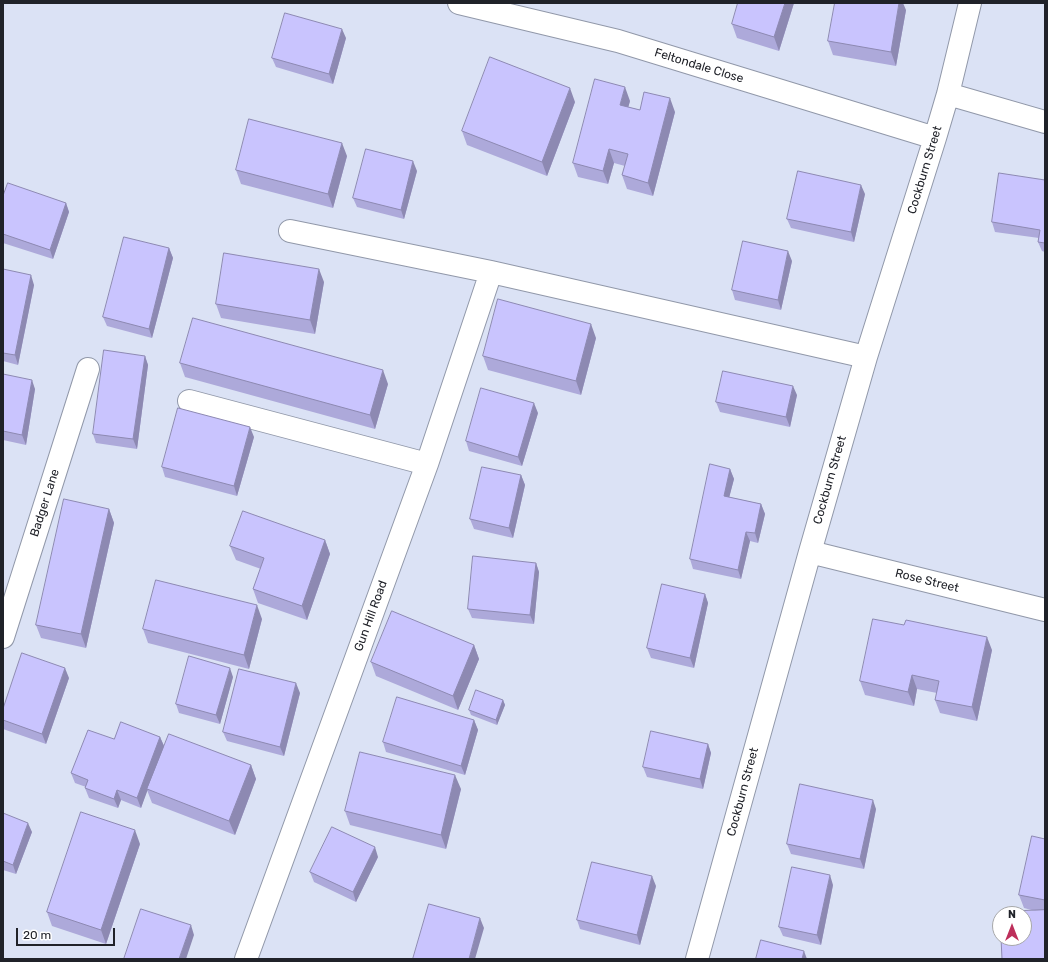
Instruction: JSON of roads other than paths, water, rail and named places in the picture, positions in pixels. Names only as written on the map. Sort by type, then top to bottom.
[{"type":"street","name":"Feltondale Close","points":[[459,3],[618,42],[936,138]]},
{"type":"street","name":"Cockburn Street","points":[[697,959],[810,552],[866,357],[936,138],[970,3]]},
{"type":"street","points":[[948,94],[1045,122]]},
{"type":"street","points":[[290,231],[491,272],[866,357]]},
{"type":"street","name":"Gun Hill Road","points":[[246,959],[427,464],[491,272]]},
{"type":"street","name":"Badger Lane","points":[[3,636],[88,369]]},
{"type":"street","points":[[189,401],[427,464]]},
{"type":"street","name":"Rose Street","points":[[810,552],[1045,610]]}]
